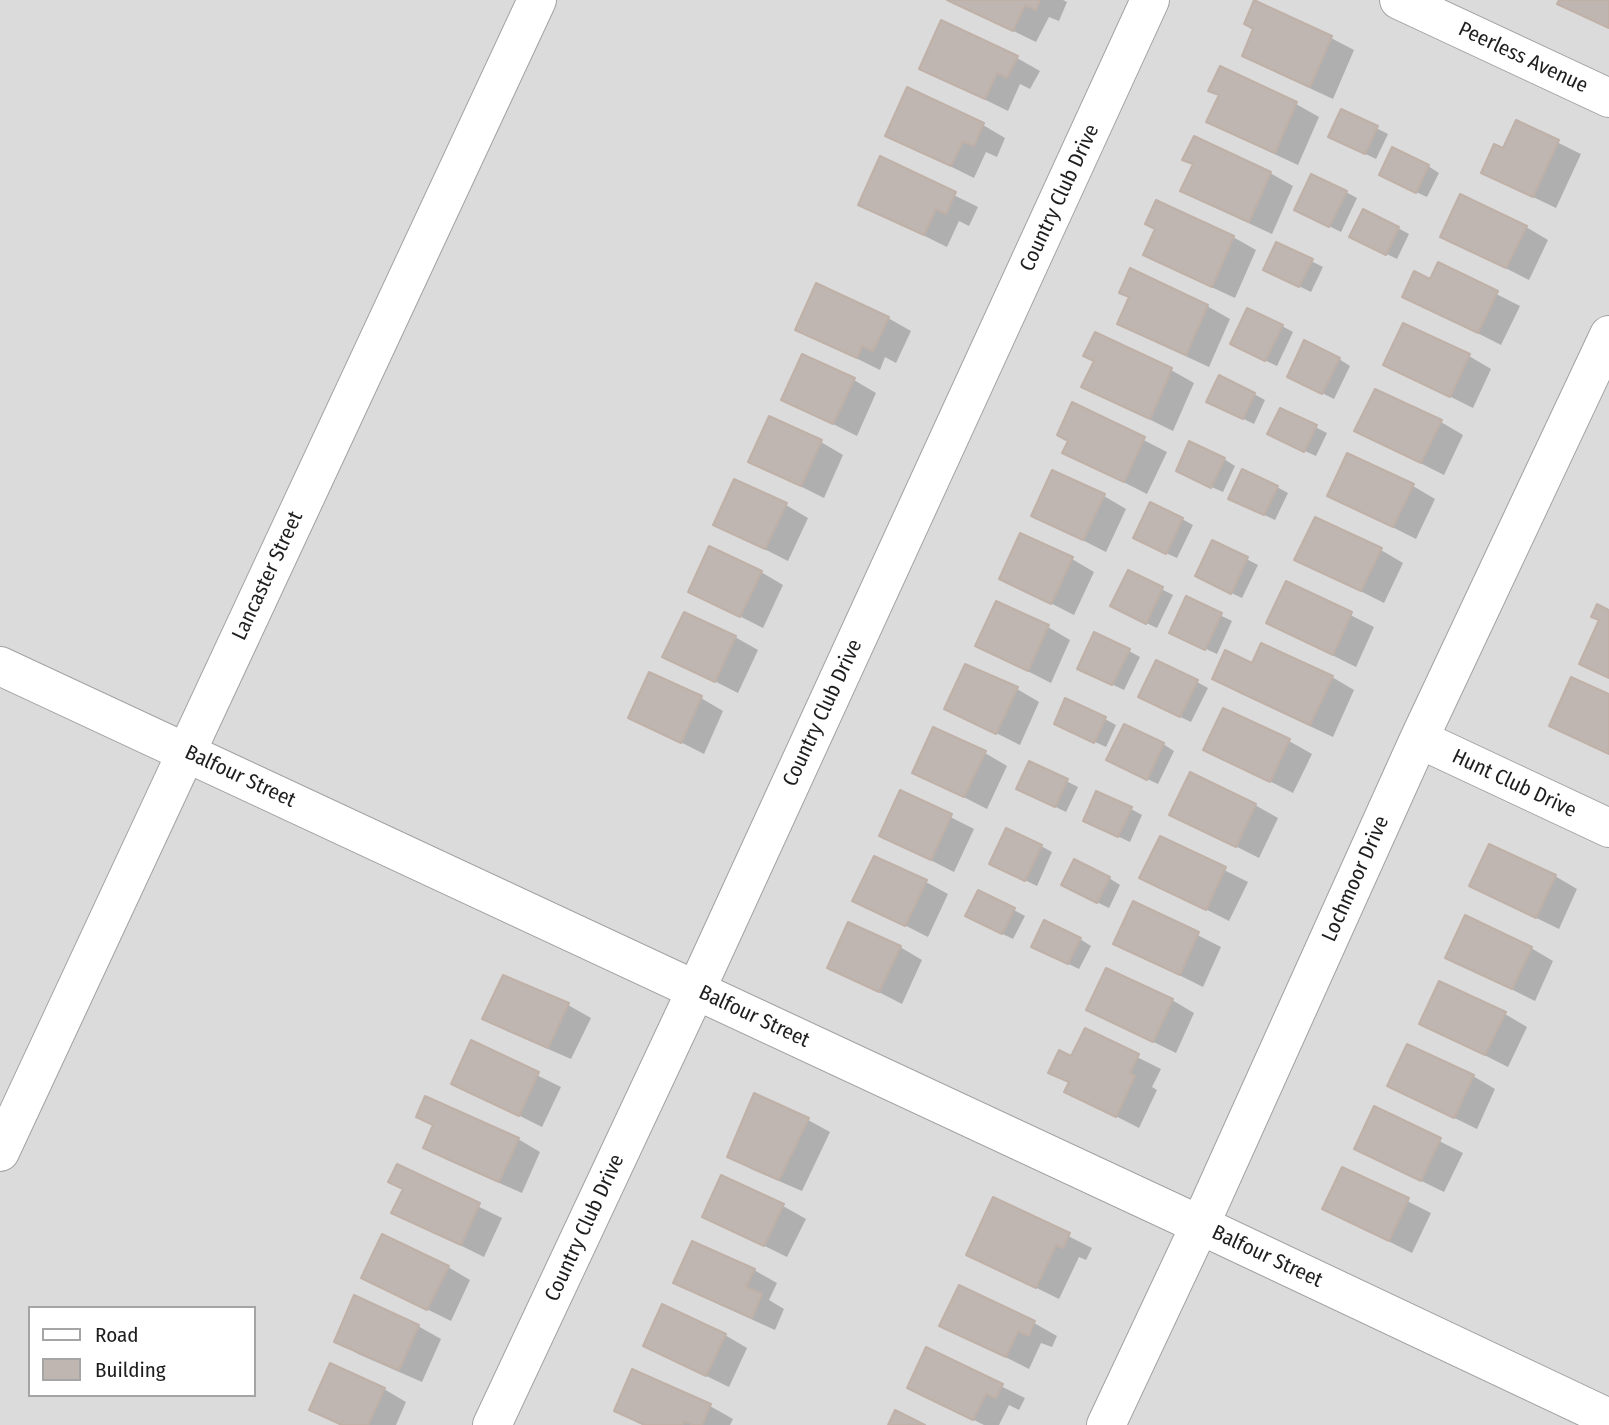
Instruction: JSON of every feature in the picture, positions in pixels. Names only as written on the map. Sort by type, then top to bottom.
[{"type":"street","name":"Lancaster Street","points":[[0,1152],[537,0]]},
{"type":"street","name":"Country Club Drive","points":[[492,1425],[696,990],[1150,0]]},
{"type":"street","name":"Peerless Avenue","points":[[1399,0],[1609,98]]},
{"type":"street","name":"Lochmoor Drive","points":[[1106,1425],[1200,1225],[1419,739],[1609,335]]},
{"type":"street","name":"Balfour Street","points":[[0,666],[1609,1418]]},
{"type":"street","name":"Hunt Club Drive","points":[[1419,739],[1609,828]]},
{"type":"shaded area","points":[[0,0],[1609,0],[1609,1425],[0,1425]]},
{"type":"building","points":[[947,0],[1040,0],[1036,10],[1025,5],[1013,31]]},
{"type":"building","points":[[1254,0],[1332,36],[1310,87],[1242,56],[1253,29],[1244,24]]},
{"type":"building","points":[[1559,0],[1609,0],[1609,28],[1557,4]]},
{"type":"building","points":[[941,20],[1018,56],[1007,78],[997,73],[985,99],[919,69]]},
{"type":"building","points":[[1220,66],[1297,102],[1275,153],[1206,122],[1219,95],[1208,91]]},
{"type":"building","points":[[907,87],[984,123],[974,146],[963,141],[951,166],[885,136]]},
{"type":"building","points":[[1341,109],[1378,126],[1365,154],[1328,137]]},
{"type":"building","points":[[1516,120],[1559,140],[1533,197],[1481,173],[1494,144],[1503,148]]},
{"type":"building","points":[[1194,136],[1271,172],[1249,222],[1180,191],[1193,164],[1182,160]]},
{"type":"building","points":[[1392,147],[1429,165],[1416,193],[1379,175]]},
{"type":"building","points":[[880,156],[956,192],[946,214],[936,209],[924,235],[858,205]]},
{"type":"building","points":[[1311,174],[1347,191],[1329,227],[1294,210]]},
{"type":"building","points":[[1460,194],[1527,226],[1506,268],[1440,237]]},
{"type":"building","points":[[1156,200],[1234,236],[1212,287],[1143,255],[1155,229],[1145,224]]},
{"type":"building","points":[[1363,209],[1399,227],[1386,255],[1349,237]]},
{"type":"building","points":[[1276,242],[1313,259],[1299,287],[1263,270]]},
{"type":"building","points":[[1438,262],[1498,291],[1478,333],[1402,297],[1414,271],[1430,279]]},
{"type":"building","points":[[1130,268],[1208,305],[1186,355],[1117,324],[1129,297],[1119,293]]},
{"type":"building","points":[[816,283],[889,317],[873,351],[862,346],[857,358],[795,330]]},
{"type":"building","points":[[1247,308],[1283,325],[1265,361],[1230,344]]},
{"type":"building","points":[[1403,323],[1470,354],[1450,397],[1383,365]]},
{"type":"building","points":[[1095,332],[1172,368],[1150,419],[1081,387],[1094,361],[1083,356]]},
{"type":"building","points":[[1304,340],[1340,358],[1322,394],[1287,377]]},
{"type":"building","points":[[802,354],[855,378],[833,424],[781,400]]},
{"type":"building","points":[[1219,375],[1255,393],[1243,419],[1206,402]]},
{"type":"building","points":[[1375,389],[1442,420],[1421,463],[1354,431]]},
{"type":"building","points":[[1072,402],[1145,437],[1124,482],[1062,453],[1068,441],[1057,435]]},
{"type":"building","points":[[1280,408],[1317,425],[1304,452],[1267,434]]},
{"type":"building","points":[[769,416],[822,440],[801,486],[748,462]]},
{"type":"building","points":[[1189,441],[1225,458],[1211,488],[1176,471]]},
{"type":"building","points":[[1347,453],[1414,484],[1393,527],[1327,496]]},
{"type":"building","points":[[1242,469],[1278,486],[1264,515],[1228,499]]},
{"type":"building","points":[[1052,470],[1105,494],[1083,540],[1031,516]]},
{"type":"building","points":[[734,479],[787,503],[765,549],[713,525]]},
{"type":"building","points":[[1150,502],[1183,518],[1166,554],[1133,538]]},
{"type":"building","points":[[1315,517],[1382,548],[1361,591],[1294,560]]},
{"type":"building","points":[[1020,533],[1073,557],[1051,604],[999,579]]},
{"type":"building","points":[[1212,540],[1248,557],[1231,594],[1195,576]]},
{"type":"building","points":[[709,546],[762,571],[740,617],[688,592]]},
{"type":"building","points":[[1128,570],[1163,587],[1146,624],[1110,606]]},
{"type":"building","points":[[1286,581],[1352,612],[1333,655],[1266,623]]},
{"type":"building","points":[[1186,596],[1222,613],[1205,650],[1169,633]]},
{"type":"building","points":[[996,601],[1049,625],[1028,671],[975,646]]},
{"type":"building","points":[[1597,604],[1609,610],[1609,678],[1579,664],[1599,620],[1591,617]]},
{"type":"building","points":[[684,612],[736,636],[715,682],[662,657]]},
{"type":"building","points":[[1094,632],[1130,649],[1112,685],[1077,669]]},
{"type":"building","points":[[1261,643],[1333,676],[1310,725],[1212,679],[1225,650],[1252,663]]},
{"type":"building","points":[[1156,660],[1198,680],[1180,717],[1138,697]]},
{"type":"building","points":[[965,664],[1018,687],[996,734],[944,709]]},
{"type":"building","points":[[649,672],[702,696],[681,743],[628,718]]},
{"type":"building","points":[[1571,677],[1609,694],[1609,754],[1549,726]]},
{"type":"building","points":[[1065,698],[1106,717],[1094,743],[1054,724]]},
{"type":"building","points":[[1223,708],[1290,739],[1270,782],[1203,750]]},
{"type":"building","points":[[1124,724],[1164,743],[1147,780],[1106,760]]},
{"type":"building","points":[[933,727],[986,751],[964,797],[912,773]]},
{"type":"building","points":[[1029,761],[1068,779],[1055,807],[1016,789]]},
{"type":"building","points":[[1190,772],[1256,804],[1236,847],[1169,815]]},
{"type":"building","points":[[900,790],[952,814],[931,860],[879,836]]},
{"type":"building","points":[[1096,791],[1132,807],[1118,837],[1083,821]]},
{"type":"building","points":[[1006,828],[1042,845],[1025,881],[989,864]]},
{"type":"building","points":[[1160,836],[1226,867],[1206,910],[1139,878]]},
{"type":"building","points":[[1489,844],[1556,875],[1536,918],[1469,886]]},
{"type":"building","points":[[874,856],[927,880],[905,926],[852,901]]},
{"type":"building","points":[[1074,859],[1110,877],[1097,903],[1061,885]]},
{"type":"building","points":[[978,890],[1015,908],[1002,934],[965,916]]},
{"type":"building","points":[[1133,901],[1199,932],[1180,975],[1113,944]]},
{"type":"building","points":[[1465,915],[1532,947],[1512,989],[1445,958]]},
{"type":"building","points":[[1044,920],[1081,938],[1068,964],[1031,947]]},
{"type":"building","points":[[848,922],[901,946],[879,992],[827,968]]},
{"type":"building","points":[[1106,968],[1173,999],[1153,1042],[1086,1010]]},
{"type":"building","points":[[503,975],[569,1003],[548,1048],[482,1019]]},
{"type":"building","points":[[1439,981],[1506,1012],[1485,1055],[1419,1024]]},
{"type":"building","points":[[1085,1028],[1139,1054],[1130,1073],[1135,1076],[1116,1117],[1064,1092],[1069,1082],[1048,1073],[1059,1050],[1071,1056]]},
{"type":"building","points":[[471,1040],[539,1072],[519,1116],[451,1084]]},
{"type":"building","points":[[1407,1044],[1474,1075],[1454,1118],[1387,1086]]},
{"type":"building","points":[[754,1093],[809,1118],[779,1180],[727,1157]]},
{"type":"building","points":[[425,1096],[519,1138],[499,1182],[423,1148],[433,1125],[416,1117]]},
{"type":"building","points":[[1374,1106],[1441,1138],[1421,1181],[1354,1149]]},
{"type":"building","points":[[397,1164],[480,1203],[461,1245],[391,1213],[403,1189],[388,1182]]},
{"type":"building","points":[[1342,1167],[1409,1198],[1389,1241],[1322,1209]]},
{"type":"building","points":[[721,1175],[784,1204],[764,1246],[702,1217]]},
{"type":"building","points":[[993,1197],[1070,1233],[1063,1248],[1056,1245],[1036,1288],[966,1255]]},
{"type":"building","points":[[382,1234],[449,1266],[427,1310],[361,1278]]},
{"type":"building","points":[[692,1241],[755,1269],[746,1287],[762,1294],[752,1318],[673,1283]]},
{"type":"building","points":[[959,1285],[1035,1321],[1029,1336],[1018,1331],[1006,1357],[939,1326]]},
{"type":"building","points":[[354,1295],[419,1325],[399,1370],[334,1342]]},
{"type":"building","points":[[662,1304],[726,1334],[706,1376],[643,1346]]},
{"type":"building","points":[[926,1347],[1003,1384],[996,1398],[986,1394],[973,1420],[907,1388]]},
{"type":"building","points":[[330,1363],[385,1388],[368,1425],[342,1425],[309,1410]]},
{"type":"building","points":[[632,1369],[711,1404],[702,1425],[684,1421],[683,1425],[645,1425],[614,1411]]},
{"type":"building","points":[[895,1410],[925,1425],[888,1425]]}]
